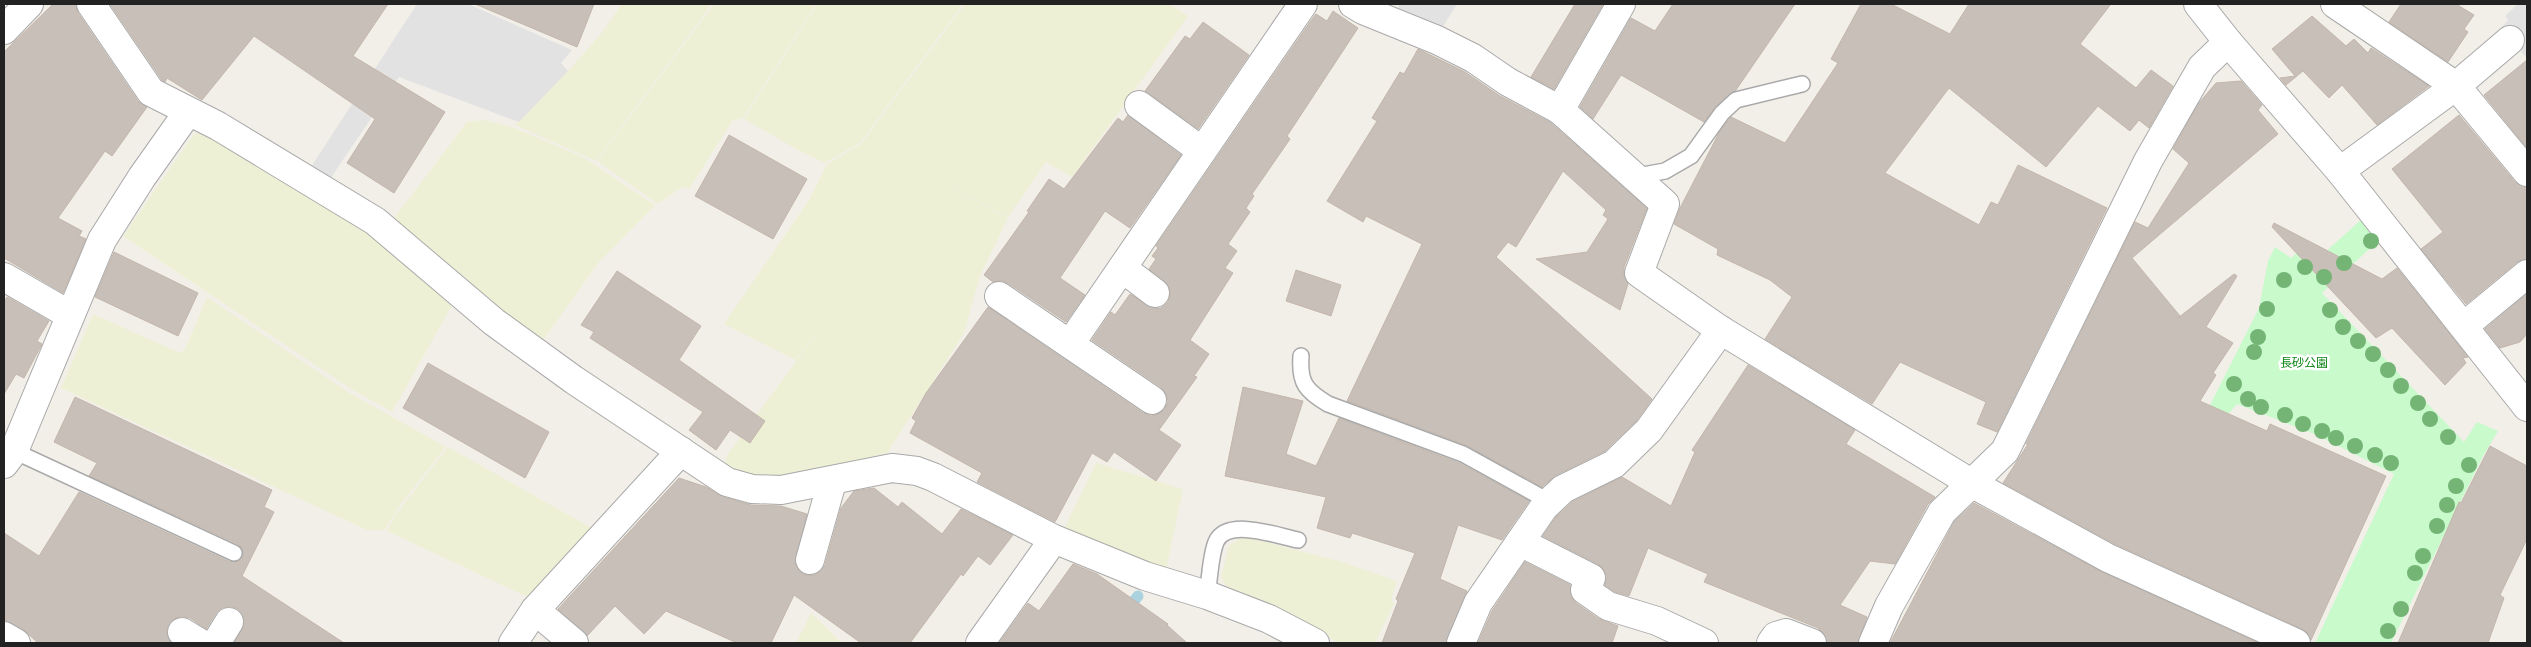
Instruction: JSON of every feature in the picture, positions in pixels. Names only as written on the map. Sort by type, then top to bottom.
[{"type":"street","points":[[4,30],[29,4]]},
{"type":"street","points":[[91,4],[151,92],[218,126],[375,221],[494,322],[574,380],[727,482],[752,489],[781,490],[832,482],[892,468],[917,471],[933,477],[1054,539],[1145,576],[1207,595],[1269,620],[1315,643]]},
{"type":"street","points":[[1070,344],[1303,4]]},
{"type":"street","points":[[1353,4],[1363,10],[1437,40],[1473,58],[1508,82],[1560,110],[1665,204],[1639,273],[1721,330],[1971,483],[2108,558],[2296,643]]},
{"type":"street","points":[[1560,110],[1620,4]]},
{"type":"street","points":[[2198,4],[2228,42],[2340,172],[2527,407]]},
{"type":"street","points":[[2335,4],[2368,12],[2456,86],[2527,172]]},
{"type":"street","points":[[2340,172],[2456,86],[2510,40]]},
{"type":"street","points":[[1873,643],[1889,606],[1942,512],[2005,451],[2148,161],[2202,67],[2228,42]]},
{"type":"street","points":[[1139,105],[1202,151]]},
{"type":"street","points":[[9,458],[102,240],[142,177],[188,112]]},
{"type":"street","points":[[1122,268],[1156,292]]},
{"type":"street","points":[[2464,326],[2527,274]]},
{"type":"street","points":[[4,277],[70,315]]},
{"type":"street","points":[[998,296],[1152,400]]},
{"type":"street","points":[[1461,643],[1478,603],[1550,502],[1563,489],[1614,464],[1648,430],[1721,330]]},
{"type":"street","points":[[513,643],[535,610],[681,451]]},
{"type":"street","points":[[810,560],[832,482]]},
{"type":"street","points":[[980,643],[1054,539]]},
{"type":"street","points":[[1520,542],[1591,578],[1586,590],[1608,606],[1657,622],[1704,643]]},
{"type":"street","points":[[535,610],[574,643]]},
{"type":"street","points":[[1771,643],[1779,633],[1786,633],[1812,643]]},
{"type":"street","points":[[4,636],[16,643]]},
{"type":"lane","points":[[1632,176],[1665,171],[1691,156],[1722,113],[1736,100],[1802,84]]},
{"type":"lane","points":[[1302,356],[1300,372],[1308,392],[1328,404],[1463,454],[1550,502]]},
{"type":"lane","points":[[9,458],[234,553]]},
{"type":"lane","points":[[1207,595],[1216,541],[1228,529],[1241,528],[1298,540]]},
{"type":"green space","points":[[622,4],[712,4],[596,161],[515,125],[600,35]]},
{"type":"green space","points":[[714,4],[816,4],[743,118],[733,120],[689,189],[682,187],[658,204],[597,161]]},
{"type":"green space","points":[[817,4],[963,4],[860,143],[825,163],[744,119]]},
{"type":"green space","points":[[965,4],[1170,4],[1188,16],[1072,177],[1046,162],[1008,217],[930,176],[1008,218],[980,276],[964,333],[887,453],[787,479],[752,477],[725,465],[726,457],[835,308],[796,360],[724,324],[809,200],[827,164],[861,144]]},
{"type":"green space","points":[[484,120],[512,127],[583,157],[655,205],[599,262],[539,346],[391,222],[467,122]]},
{"type":"green space","points":[[206,132],[374,230],[455,300],[392,412],[351,389],[123,236],[194,134]]},
{"type":"green space","name":"長砂公園","points":[[2363,218],[2381,238],[2322,293],[2464,442],[2477,422],[2498,431],[2483,456],[2391,643],[2315,643],[2394,474],[2312,433],[2237,404],[2225,418],[2208,409],[2259,308],[2268,261],[2275,247],[2291,258],[2299,251],[2313,263]]},
{"type":"green space","points":[[207,297],[348,392],[446,447],[400,505],[385,530],[367,530],[61,388],[93,314],[180,353],[185,349]]},
{"type":"green space","points":[[448,447],[597,531],[534,600],[387,531],[396,514]]},
{"type":"green space","points":[[1096,463],[1183,489],[1166,570],[1063,531]]},
{"type":"green space","points":[[1242,536],[1339,561],[1397,581],[1391,600],[1394,603],[1375,643],[1340,643],[1278,613],[1231,594],[1221,577],[1229,546]]},
{"type":"green space","points":[[811,613],[842,643],[796,643]]},
{"type":"shaded area","points":[[417,4],[468,4],[572,50],[561,63],[568,71],[519,122],[399,77],[328,182],[311,167]]},
{"type":"shaded area","points":[[1400,4],[1457,4],[1442,28],[1397,9]]},
{"type":"shaded area","points":[[2518,4],[2527,4],[2527,58],[2500,29],[2508,20],[2505,16]]},
{"type":"building","points":[[53,4],[76,4],[78,13],[138,101],[147,107],[112,156],[105,151],[58,218],[82,231],[79,236],[86,239],[63,293],[4,258],[4,52]]},
{"type":"building","points":[[110,4],[388,4],[353,56],[445,112],[394,193],[347,163],[375,119],[254,36],[202,100],[167,78],[165,82],[162,80]]},
{"type":"building","points":[[475,4],[594,4],[577,47]]},
{"type":"building","points":[[1575,4],[1603,4],[1554,89],[1531,77]]},
{"type":"building","points":[[1673,4],[1795,4],[1736,90],[1716,106],[1704,122],[1621,75],[1593,119],[1580,107],[1631,18],[1655,31]]},
{"type":"building","points":[[1861,4],[1891,4],[1950,34],[1969,4],[2111,4],[2080,44],[2136,88],[2151,70],[2173,86],[2149,128],[2139,120],[2130,131],[2098,106],[2046,167],[1949,88],[1885,173],[1979,225],[1991,202],[1998,205],[2018,165],[2107,208],[1997,432],[1977,424],[1986,402],[1900,362],[1872,404],[1765,339],[1792,297],[1770,280],[1717,255],[1718,249],[1674,224],[1680,208],[1720,131],[1731,117],[1785,143],[1838,63],[1831,59]]},
{"type":"building","points":[[2401,4],[2456,4],[2474,15],[2464,29],[2468,32],[2448,62],[2389,22]]},
{"type":"building","points":[[1333,11],[1358,28],[1287,136],[1290,139],[1252,194],[1254,196],[1246,208],[1250,212],[1228,244],[1237,251],[1225,268],[1233,273],[1190,340],[1209,354],[1194,376],[1197,377],[1159,430],[1181,445],[1156,481],[1114,452],[1107,462],[1092,453],[1055,522],[977,482],[982,473],[910,433],[916,421],[912,418],[926,393],[988,307],[1143,413],[1151,416],[1165,409],[1168,401],[1161,387],[1092,340],[1111,312],[1115,315],[1130,294],[1153,308],[1161,308],[1168,302],[1169,287],[1149,269],[1156,259],[1152,256],[1158,248],[1156,246],[1316,14],[1327,21]]},
{"type":"building","points":[[2312,16],[2346,46],[2354,39],[2368,53],[2371,48],[2429,86],[2377,125],[2342,85],[2329,98],[2303,71],[2286,85],[2280,78],[2295,76],[2272,49]]},
{"type":"building","points":[[1203,22],[1249,55],[1198,129],[1145,91],[1185,36],[1190,39]]},
{"type":"building","points":[[1418,49],[1465,72],[1500,96],[1551,123],[1647,208],[1624,267],[1624,275],[1628,284],[1620,310],[1536,259],[1587,252],[1608,219],[1603,215],[1606,210],[1563,171],[1516,247],[1508,242],[1496,257],[1652,399],[1637,420],[1605,451],[1556,475],[1542,487],[1466,445],[1347,401],[1422,244],[1366,216],[1363,222],[1327,201],[1377,121],[1372,118],[1400,72],[1404,74]]},
{"type":"building","points":[[2527,60],[2527,148],[2484,95]]},
{"type":"building","points":[[2241,81],[2262,105],[2258,110],[2278,134],[2132,258],[2180,316],[2178,318],[2234,274],[2237,276],[2206,327],[2233,343],[2213,373],[2216,375],[2200,401],[2267,431],[2270,424],[2386,476],[2311,640],[2302,629],[2115,544],[2003,483],[2028,444],[2026,444],[2135,222],[2148,228],[2189,163],[2173,149],[2198,104],[2216,83]]},
{"type":"building","points":[[1128,115],[1181,155],[1130,228],[1105,211],[1060,278],[1085,295],[1066,322],[1008,283],[1001,281],[993,282],[984,275],[1029,212],[1027,211],[1049,179],[1064,189],[1118,118],[1123,122]]},
{"type":"building","points":[[2459,115],[2515,182],[2527,187],[2527,259],[2517,262],[2466,304],[2421,249],[2443,232],[2392,169]]},
{"type":"building","points":[[729,135],[807,179],[773,239],[695,196]]},
{"type":"building","points":[[2274,223],[2382,279],[2397,268],[2468,357],[2463,358],[2466,363],[2445,385],[2392,328],[2376,338],[2272,227]]},
{"type":"building","points":[[114,252],[198,293],[178,336],[95,297]]},
{"type":"building","points":[[1296,270],[1341,285],[1331,316],[1286,301]]},
{"type":"building","points":[[617,271],[701,326],[679,360],[765,421],[750,443],[730,430],[716,450],[689,430],[703,412],[590,338],[594,332],[581,325]]},
{"type":"building","points":[[2527,294],[2527,334],[2520,342],[2500,348],[2485,329]]},
{"type":"building","points":[[7,297],[49,321],[37,341],[42,344],[24,378],[16,374],[4,394],[4,302]]},
{"type":"building","points":[[428,363],[549,432],[525,478],[403,408]]},
{"type":"building","points":[[1748,365],[1855,430],[1846,444],[1935,497],[1928,504],[1895,564],[1870,561],[1840,605],[1867,617],[1858,643],[1827,643],[1824,634],[1818,628],[1704,582],[1708,574],[1648,548],[1629,596],[1615,592],[1605,585],[1607,577],[1604,570],[1598,564],[1543,536],[1556,517],[1572,502],[1622,477],[1671,506],[1695,452],[1692,450]]},
{"type":"building","points":[[1243,387],[1303,401],[1286,454],[1316,466],[1339,418],[1459,463],[1529,501],[1502,540],[1458,525],[1440,579],[1467,591],[1446,643],[1382,643],[1398,601],[1396,599],[1415,553],[1352,533],[1350,538],[1317,528],[1326,497],[1225,476]]},
{"type":"building","points":[[75,397],[272,490],[264,507],[274,512],[242,576],[344,643],[234,643],[245,622],[243,615],[238,609],[230,606],[222,608],[216,613],[206,629],[190,618],[182,616],[174,619],[169,623],[166,631],[172,643],[38,643],[24,630],[4,620],[4,533],[39,556],[79,492],[230,562],[239,561],[243,556],[242,548],[238,544],[89,476],[97,463],[54,442]]},
{"type":"building","points":[[2490,446],[2527,466],[2527,539],[2500,595],[2504,598],[2488,643],[2398,643],[2459,502],[2461,503]]},
{"type":"building","points":[[679,478],[706,487],[723,497],[751,505],[781,506],[807,514],[795,563],[799,571],[806,575],[814,575],[821,571],[825,565],[841,508],[854,491],[874,488],[898,507],[902,502],[942,534],[961,509],[1013,535],[990,565],[978,556],[963,576],[961,574],[910,643],[861,643],[794,595],[771,643],[737,643],[666,611],[644,634],[615,606],[587,636],[558,609]]},
{"type":"building","points":[[1974,503],[2102,572],[2259,643],[1890,643],[1954,522]]},
{"type":"building","points":[[1525,562],[1570,585],[1571,597],[1576,603],[1599,619],[1618,626],[1612,643],[1478,643],[1492,611]]},
{"type":"building","points":[[1073,564],[1097,574],[1168,624],[1187,643],[999,643],[1028,603],[1039,611]]},
{"type":"waterway","points":[[1125,612],[1138,596]]}]
